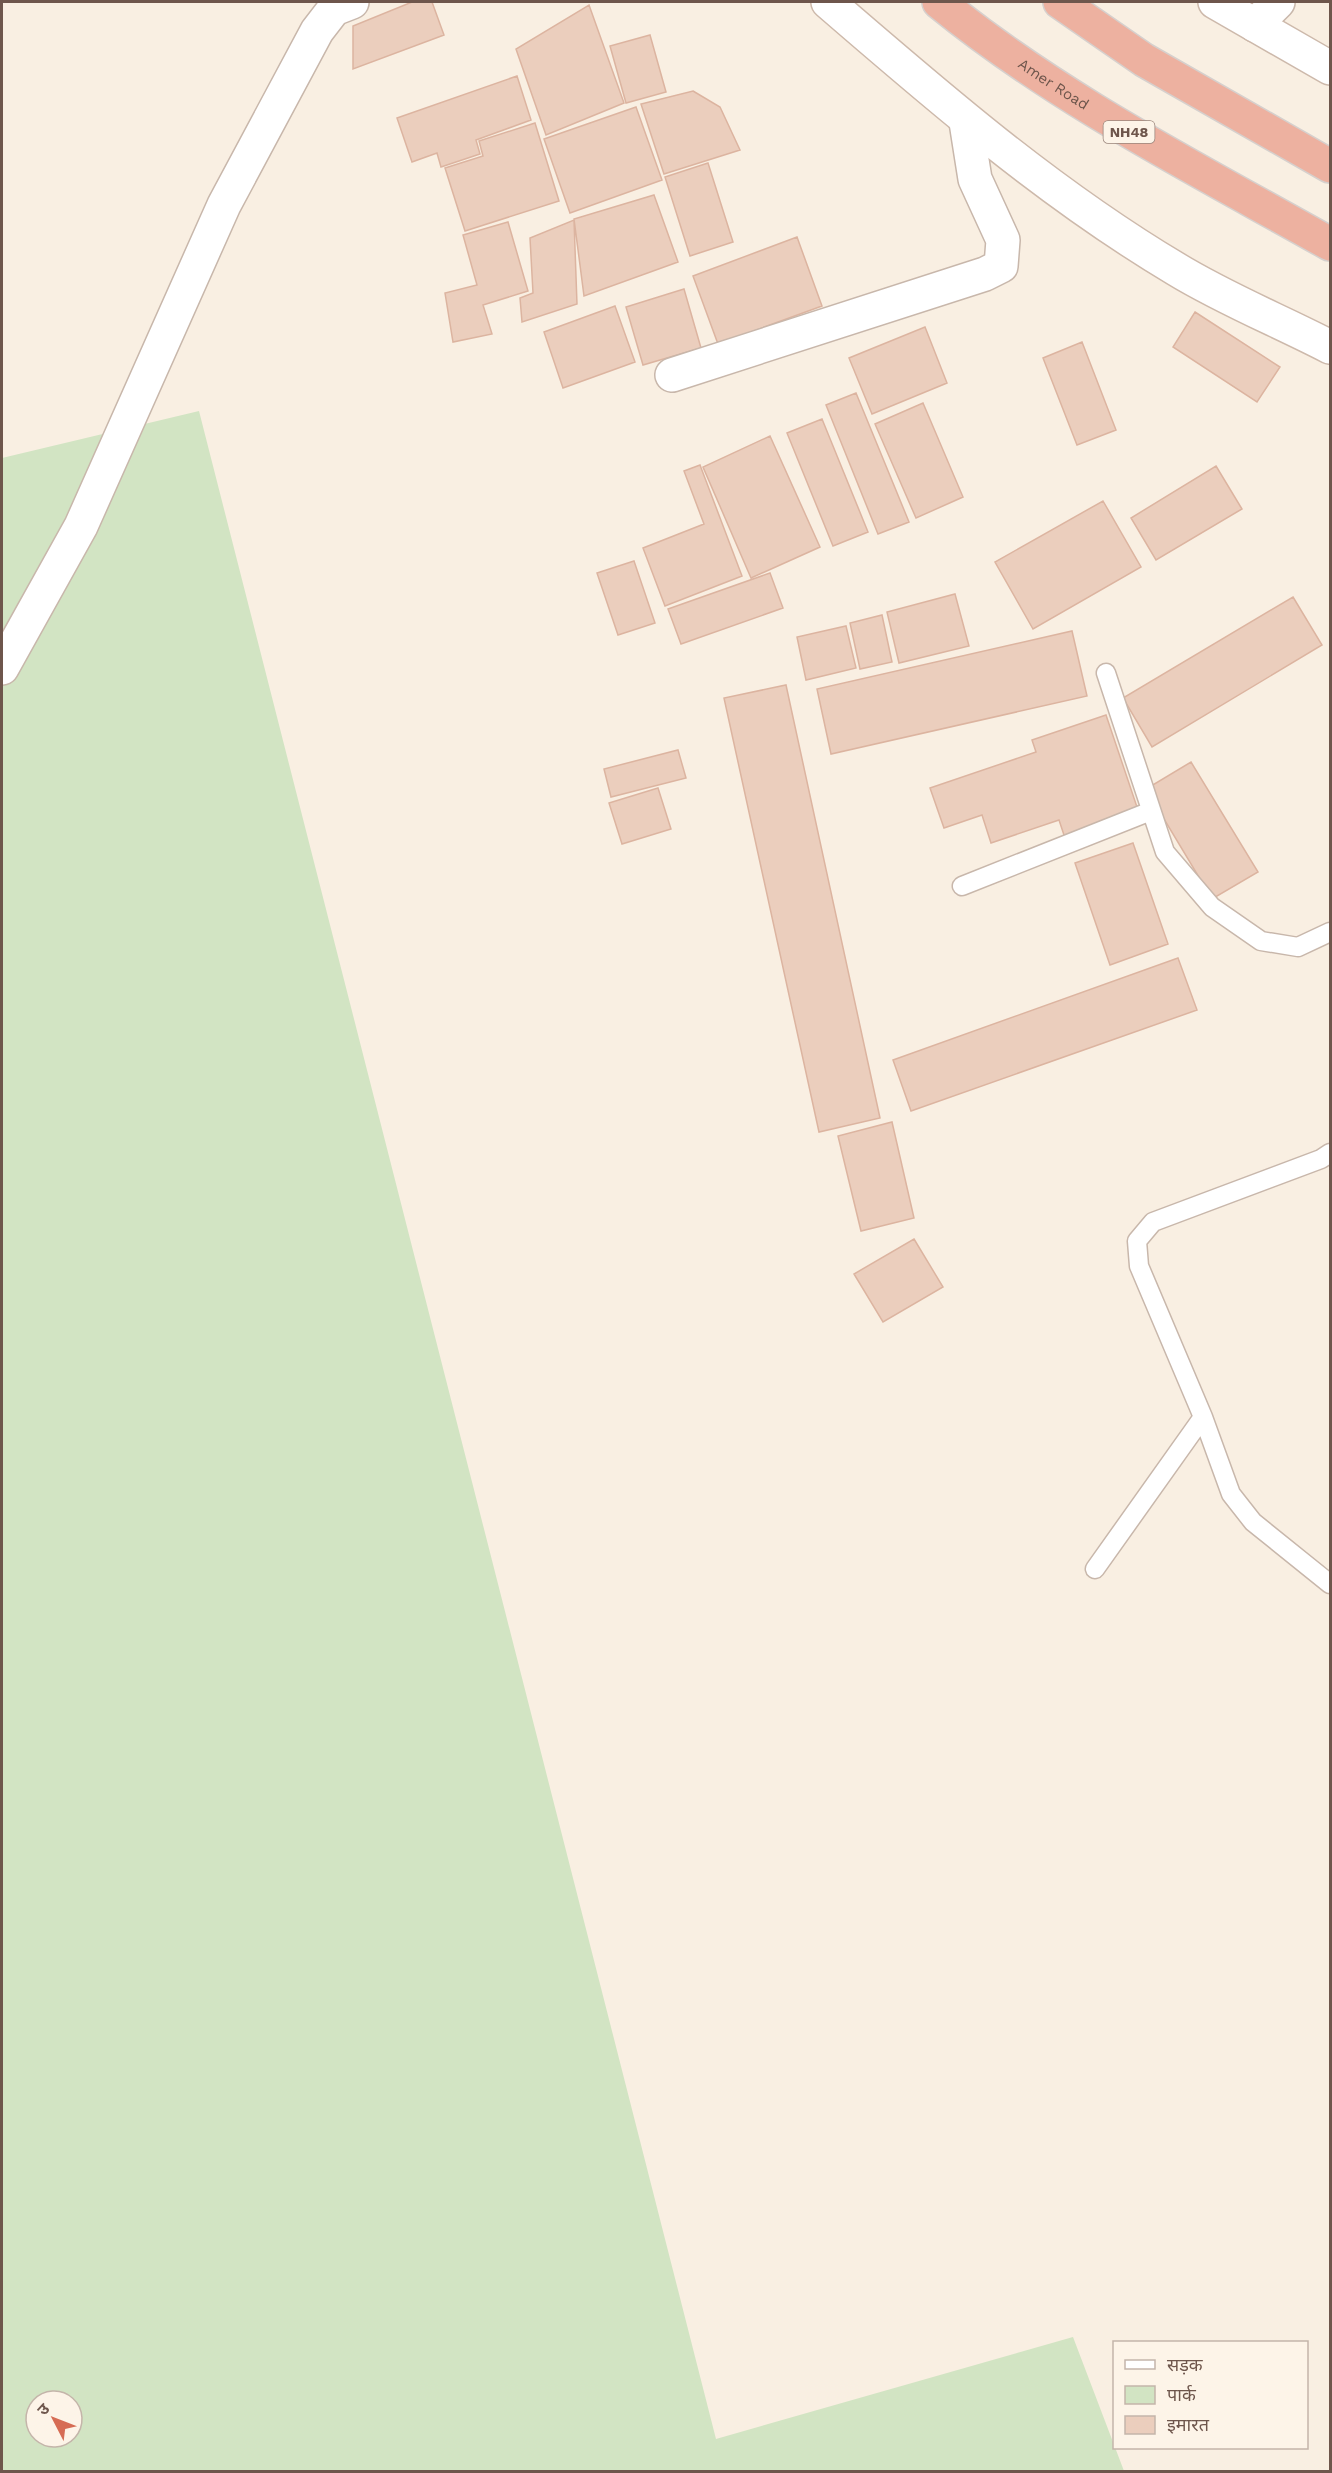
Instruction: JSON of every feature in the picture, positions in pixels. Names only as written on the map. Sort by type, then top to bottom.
[{"type":"highway","name":"Amer Road","points":[[939,2],[969,26],[1114,123],[1330,244]]},
{"type":"highway","points":[[1060,2],[1144,60],[1330,166]]},
{"type":"street","points":[[2,668],[81,526],[240,174],[317,31],[334,9],[352,2]]},
{"type":"street","points":[[828,2],[966,122],[1096,217],[1178,270],[1330,347]]},
{"type":"street","points":[[1215,2],[1330,68]]},
{"type":"street","points":[[1255,25],[1278,2]]},
{"type":"street","points":[[672,375],[985,274],[1001,266],[1003,240],[975,179],[966,122]]},
{"type":"lane","points":[[1106,673],[1165,852],[1212,907],[1261,941],[1298,947],[1330,932]]},
{"type":"lane","points":[[962,886],[1151,811]]},
{"type":"lane","points":[[1330,1153],[1321,1159],[1153,1222],[1137,1241],[1139,1266],[1203,1417],[1231,1494],[1253,1522],[1330,1584]]},
{"type":"lane","points":[[1095,1569],[1203,1417]]},
{"type":"green space","points":[[199,411],[716,2439],[1073,2337],[1113,2442],[1113,2449],[1116,2449],[1124,2471],[2,2471],[2,458]]},
{"type":"building","points":[[412,2],[432,2],[444,35],[353,69],[353,26]]},
{"type":"building","points":[[589,5],[624,103],[546,135],[516,49]]},
{"type":"building","points":[[650,35],[666,92],[626,103],[610,46]]},
{"type":"building","points":[[517,76],[531,120],[476,140],[480,154],[441,167],[437,153],[412,162],[397,118]]},
{"type":"building","points":[[693,91],[720,107],[740,150],[664,174],[641,104]]},
{"type":"building","points":[[636,107],[662,180],[570,213],[544,139]]},
{"type":"building","points":[[535,123],[559,201],[465,231],[445,168],[483,156],[479,141]]},
{"type":"building","points":[[708,163],[733,242],[690,256],[665,177]]},
{"type":"building","points":[[654,195],[678,262],[584,296],[574,219]]},
{"type":"building","points":[[574,220],[577,304],[522,322],[520,298],[533,293],[530,238]]},
{"type":"building","points":[[508,222],[528,291],[483,305],[492,334],[453,342],[445,293],[477,285],[463,235]]},
{"type":"building","points":[[797,237],[822,306],[718,344],[693,276]]},
{"type":"building","points":[[684,289],[701,348],[643,365],[626,307]]},
{"type":"building","points":[[615,306],[635,362],[563,388],[544,332]]},
{"type":"building","points":[[1195,312],[1280,367],[1257,402],[1173,347]]},
{"type":"building","points":[[925,327],[947,383],[872,414],[849,358]]},
{"type":"building","points":[[1082,342],[1116,430],[1077,445],[1043,358]]},
{"type":"building","points":[[856,393],[909,522],[878,534],[826,405]]},
{"type":"building","points":[[923,403],[963,497],[916,518],[875,424]]},
{"type":"building","points":[[822,419],[868,532],[833,546],[787,433]]},
{"type":"building","points":[[770,436],[820,547],[751,578],[703,467]]},
{"type":"building","points":[[700,465],[742,576],[665,606],[643,548],[704,524],[684,471]]},
{"type":"building","points":[[1216,466],[1242,509],[1156,560],[1131,518]]},
{"type":"building","points":[[1103,501],[1141,567],[1033,629],[995,562]]},
{"type":"building","points":[[634,561],[655,623],[618,635],[597,573]]},
{"type":"building","points":[[770,573],[783,608],[681,644],[668,609]]},
{"type":"building","points":[[955,594],[969,646],[899,663],[887,612]]},
{"type":"building","points":[[1293,597],[1322,645],[1152,747],[1123,698]]},
{"type":"building","points":[[882,615],[892,662],[860,669],[850,623]]},
{"type":"building","points":[[846,626],[856,668],[806,680],[797,637]]},
{"type":"building","points":[[1072,631],[1087,696],[831,754],[817,689]]},
{"type":"building","points":[[786,685],[880,1118],[819,1132],[724,698]]},
{"type":"building","points":[[1106,715],[1139,813],[1065,838],[1059,820],[991,843],[982,815],[944,828],[930,788],[1036,752],[1032,740]]},
{"type":"building","points":[[678,750],[686,778],[611,797],[604,769]]},
{"type":"building","points":[[1191,762],[1258,872],[1212,899],[1146,789]]},
{"type":"building","points":[[658,788],[671,829],[622,844],[609,803]]},
{"type":"building","points":[[1133,843],[1168,944],[1110,965],[1075,863]]},
{"type":"building","points":[[1178,958],[1197,1010],[911,1111],[893,1060]]},
{"type":"building","points":[[892,1122],[914,1218],[861,1231],[838,1136]]},
{"type":"building","points":[[914,1239],[943,1287],[883,1322],[854,1274]]}]
